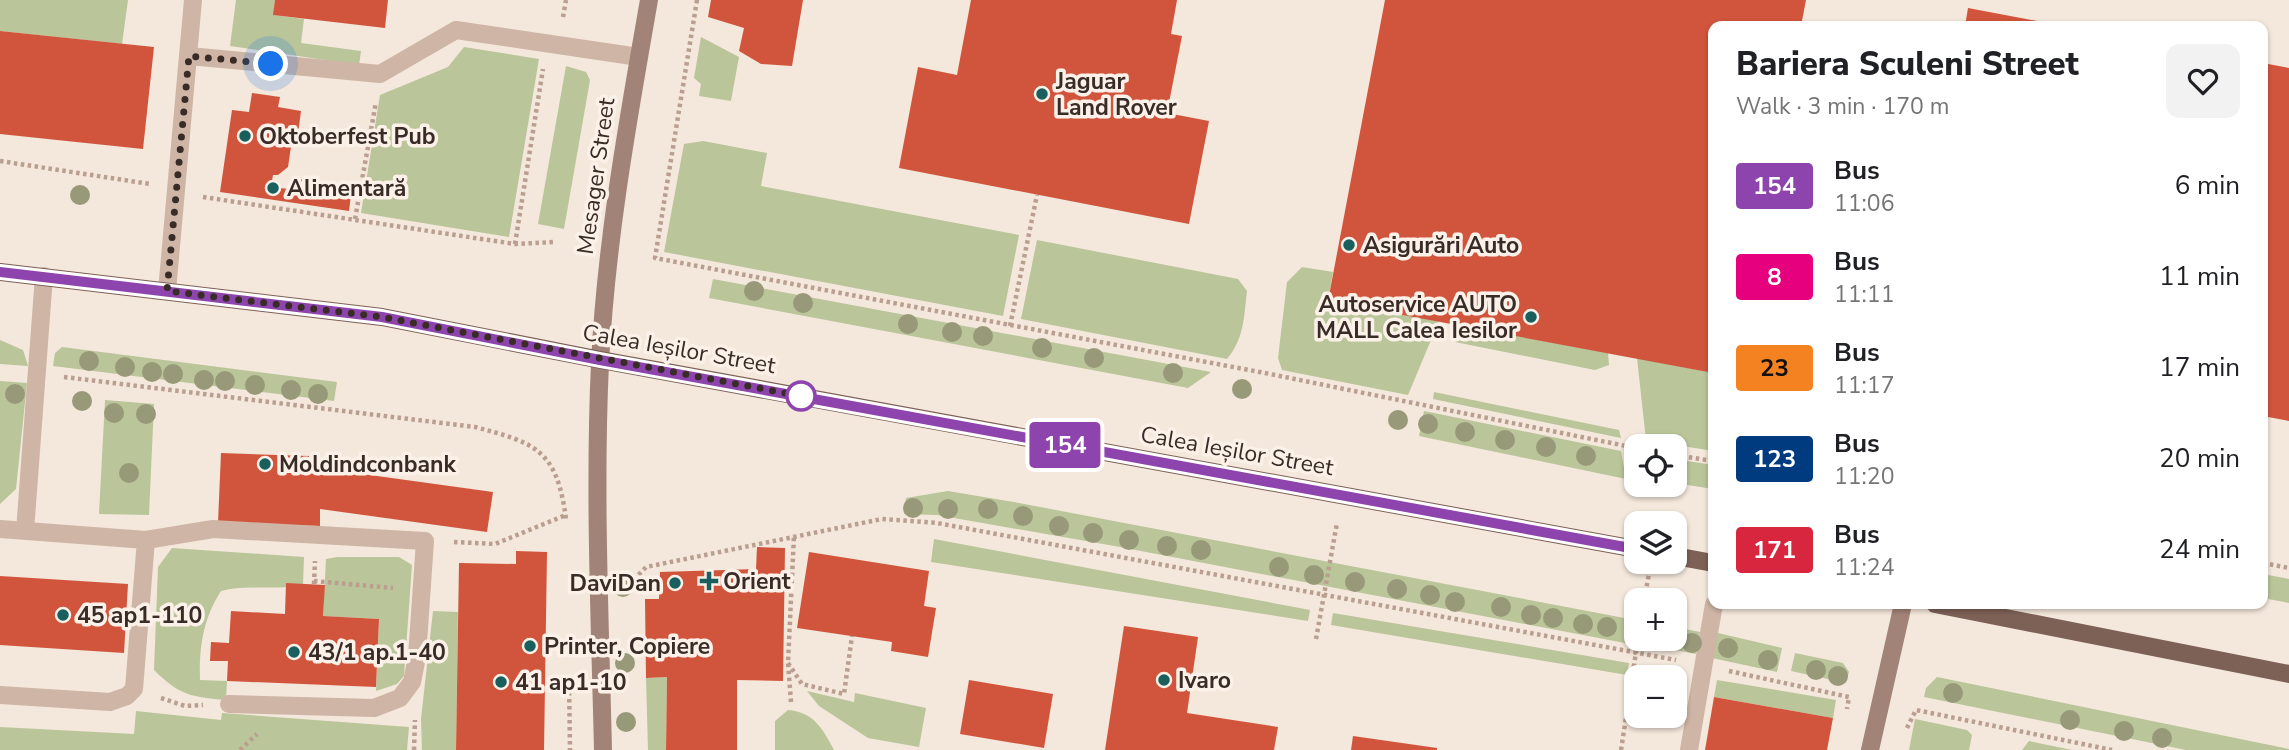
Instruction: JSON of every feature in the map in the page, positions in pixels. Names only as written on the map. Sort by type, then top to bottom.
[{"type":"main road","name":"Mesager Street","points":[[603,750],[596,492],[600,360],[610,250],[649,0]]},
{"type":"main road","name":"Calea Ieșilor Street","points":[[0,272],[382,317],[600,360],[1624,547]]},
{"type":"main road","points":[[1687,558],[1708,562]]},
{"type":"main road","points":[[1870,750],[1902,609]]},
{"type":"main road","points":[[1960,609],[2289,674]]},
{"type":"lane","points":[[167,291],[193,0]]},
{"type":"lane","points":[[189,56],[380,74],[456,30],[639,57]]},
{"type":"lane","points":[[25,531],[44,276]]},
{"type":"lane","points":[[0,529],[146,540],[213,529],[425,541],[412,682],[392,703],[374,708],[229,704]]},
{"type":"lane","points":[[0,695],[110,702],[127,696],[134,690],[146,540]]},
{"type":"lane","points":[[1689,750],[1713,609]]},
{"type":"path","points":[[697,0],[655,258],[1265,373],[1624,446]]},
{"type":"path","points":[[515,244],[547,43]]},
{"type":"path","points":[[355,219],[380,74]]},
{"type":"path","points":[[0,161],[175,188],[192,195],[515,244],[555,242]]},
{"type":"path","points":[[1010,326],[1037,195]]},
{"type":"path","points":[[36,373],[475,427],[517,438],[537,447],[553,470],[566,515],[567,529]]},
{"type":"path","points":[[1687,457],[1708,460]]},
{"type":"path","points":[[1315,639],[1343,495]]},
{"type":"path","points":[[425,541],[495,544],[566,515]]},
{"type":"path","points":[[628,595],[629,582],[646,567],[882,519],[937,523],[1635,652],[1849,697]]},
{"type":"path","points":[[792,702],[788,663],[794,535]]},
{"type":"path","points":[[2268,565],[2289,568]]},
{"type":"path","points":[[314,581],[422,590]]},
{"type":"path","points":[[788,663],[802,684],[845,694],[852,636]]},
{"type":"path","points":[[1620,750],[1635,652]]},
{"type":"path","points":[[569,667],[570,750]]},
{"type":"path","points":[[134,690],[185,706],[229,704]]},
{"type":"path","points":[[1904,739],[1916,710],[2112,750]]},
{"type":"green space","points":[[0,0],[128,0],[122,44],[0,31]]},
{"type":"green space","points":[[236,0],[275,0],[274,15],[304,19],[301,43],[361,51],[359,65],[230,46]]},
{"type":"green space","points":[[701,37],[739,57],[731,101],[699,96],[701,84],[694,78]]},
{"type":"green space","points":[[464,47],[539,59],[509,237],[361,213],[380,95],[448,67]]},
{"type":"green space","points":[[566,66],[586,72],[590,80],[564,229],[538,224]]},
{"type":"green space","points":[[703,141],[767,153],[761,186],[1019,235],[1003,316],[664,252],[684,144]]},
{"type":"green space","points":[[1037,240],[1238,279],[1247,291],[1237,344],[1227,359],[1021,319]]},
{"type":"green space","points":[[1302,267],[1333,272],[1328,301],[1439,321],[1408,395],[1282,370],[1278,358],[1287,282]]},
{"type":"green space","points":[[713,279],[1211,372],[1188,388],[709,298]]},
{"type":"green space","points":[[1458,325],[1608,353],[1609,365],[1595,370],[1455,342]]},
{"type":"green space","points":[[0,340],[23,350],[28,366],[0,364]]},
{"type":"green space","points":[[62,347],[337,382],[334,401],[53,366],[55,353]]},
{"type":"green space","points":[[1637,358],[1708,372],[1708,450],[1687,447],[1687,434],[1645,434]]},
{"type":"green space","points":[[0,381],[27,383],[16,489],[0,504]]},
{"type":"green space","points":[[1434,392],[1619,430],[1621,438],[1433,399]]},
{"type":"green space","points":[[105,400],[154,404],[149,515],[99,514]]},
{"type":"green space","points":[[1424,411],[1621,451],[1624,479],[1419,436]]},
{"type":"green space","points":[[1687,461],[1708,464],[1708,488],[1687,485]]},
{"type":"green space","points":[[948,491],[1624,618],[1624,643],[1120,547],[937,515],[904,514],[906,498]]},
{"type":"green space","points":[[934,539],[1310,610],[1308,621],[931,562]]},
{"type":"green space","points":[[172,548],[304,557],[303,584],[221,591],[215,602],[203,634],[200,680],[227,681],[226,700],[186,693],[171,685],[154,670],[158,567]]},
{"type":"green space","points":[[399,557],[412,565],[404,676],[397,684],[376,691],[379,619],[323,616],[326,559]]},
{"type":"green space","points":[[2268,575],[2289,579],[2289,603],[2268,599]]},
{"type":"green space","points":[[433,611],[458,612],[456,750],[422,750],[421,719]]},
{"type":"green space","points":[[1333,613],[1629,663],[1624,665],[1624,674],[1331,625]]},
{"type":"green space","points":[[1687,629],[1700,632],[1696,654],[1680,651],[1687,651]]},
{"type":"green space","points":[[1718,633],[1782,648],[1777,672],[1712,658]]},
{"type":"green space","points":[[1795,653],[1843,663],[1849,672],[1846,683],[1791,671]]},
{"type":"green space","points":[[667,677],[666,750],[648,750],[646,678]]},
{"type":"green space","points":[[1937,677],[2289,750],[2186,750],[1924,697],[1926,688]]},
{"type":"green space","points":[[1717,680],[1836,700],[1833,718],[1714,697]]},
{"type":"green space","points":[[807,691],[854,702],[855,693],[926,708],[919,747],[868,738],[819,706]]},
{"type":"green space","points":[[788,710],[805,714],[817,723],[834,750],[775,750],[775,721]]},
{"type":"green space","points":[[136,711],[221,720],[222,713],[409,727],[407,750],[0,750],[0,727],[134,734]]},
{"type":"green space","points":[[1915,719],[1967,730],[1972,735],[1969,750],[1909,750]]},
{"type":"green space","points":[[2029,741],[2072,750],[2022,750]]},
{"type":"building","points":[[275,0],[388,0],[385,28],[273,15]]},
{"type":"building","points":[[711,0],[803,0],[792,66],[761,64],[739,51],[744,28],[708,17]]},
{"type":"building","name":"Jaguar Land Rover","points":[[971,0],[1177,0],[1171,34],[1182,36],[1167,113],[1209,121],[1189,224],[899,168],[918,67],[957,75]]},
{"type":"building","points":[[1385,0],[1806,0],[1802,21],[1708,21],[1708,372],[1328,301]]},
{"type":"building","points":[[1968,8],[2037,21],[1966,21]]},
{"type":"building","points":[[0,31],[154,47],[143,149],[0,134]]},
{"type":"building","points":[[2268,64],[2289,68],[2289,421],[2268,417]]},
{"type":"building","points":[[252,93],[280,97],[278,107],[301,111],[298,134],[293,133],[288,167],[278,175],[273,175],[271,187],[289,189],[291,178],[352,187],[349,211],[220,192],[232,110],[249,112]]},
{"type":"building","points":[[221,453],[309,456],[309,462],[318,463],[319,468],[493,492],[487,532],[320,509],[320,526],[218,523]]},
{"type":"building","points":[[757,547],[785,548],[783,681],[737,680],[737,750],[666,750],[667,677],[646,678],[645,599],[659,599],[660,572],[756,569]]},
{"type":"building","name":"41 ap1-10","points":[[516,551],[547,552],[544,750],[456,750],[459,563],[516,564]]},
{"type":"building","points":[[809,552],[929,571],[924,606],[936,608],[928,657],[891,651],[892,642],[797,628]]},
{"type":"building","name":"45 ap1-110","points":[[0,576],[128,584],[124,653],[0,645]]},
{"type":"building","name":"43/1 ap.1-40","points":[[286,583],[325,585],[323,616],[379,619],[376,687],[227,681],[228,661],[210,661],[211,642],[229,643],[231,611],[285,614]]},
{"type":"building","points":[[1124,626],[1198,637],[1187,713],[1278,727],[1274,750],[1105,750]]},
{"type":"building","points":[[969,680],[1053,694],[1044,748],[960,734]]},
{"type":"building","points":[[1714,697],[1833,718],[1827,750],[1705,750]]},
{"type":"building","points":[[1353,736],[1437,748],[1437,750],[1351,750]]},
{"type":"bus line","name":"154","points":[[0,272],[382,317],[600,360],[1624,547]]},
{"type":"place","name":"Jaguar Land Rover","points":[[1042,94]]},
{"type":"place","name":"Oktoberfest Pub","points":[[245,136]]},
{"type":"place","name":"Alimentară","points":[[273,188]]},
{"type":"place","name":"Asigurări Auto","points":[[1349,245]]},
{"type":"place","name":"Autoservice AUTO MALL Calea Iesilor","points":[[1531,317]]},
{"type":"place","name":"Moldindconbank","points":[[265,464]]},
{"type":"place","name":"Orient","points":[[709,581]]},
{"type":"place","name":"DaviDan","points":[[675,583]]},
{"type":"place","name":"45 ap1-110","points":[[63,615]]},
{"type":"place","name":"Printer, Copiere","points":[[530,646]]},
{"type":"place","name":"43/1 ap.1-40","points":[[294,652]]},
{"type":"place","name":"Ivaro","points":[[1164,680]]},
{"type":"place","name":"41 ap1-10","points":[[501,682]]},
{"type":"route","points":[[271,64],[189,56],[167,291],[382,317],[801,396]]}]
